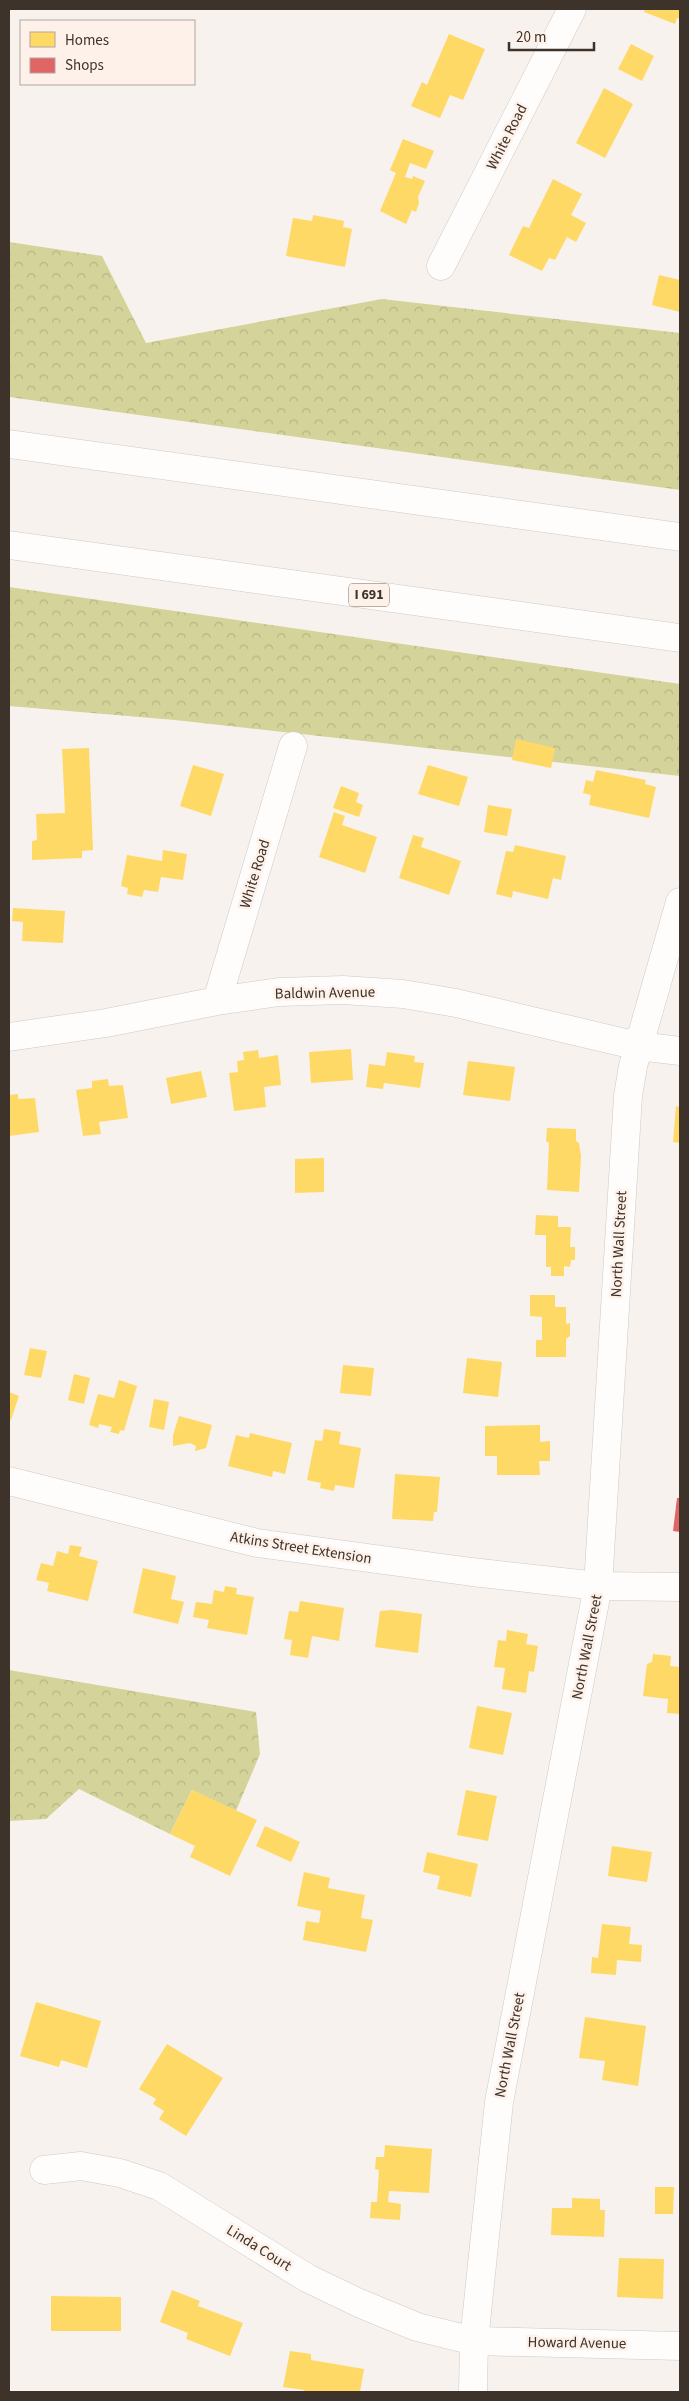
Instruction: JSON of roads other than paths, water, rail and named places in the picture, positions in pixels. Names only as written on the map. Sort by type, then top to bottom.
[{"type":"main road","name":"White Road","points":[[441,266],[572,9]]},
{"type":"main road","points":[[9,444],[680,537]]},
{"type":"main road","name":"I 691","points":[[9,545],[680,638]]},
{"type":"main road","name":"White Road","points":[[216,1001],[294,746]]},
{"type":"main road","name":"North Wall Street","points":[[473,2392],[474,2341],[499,2102],[598,1586],[628,1096],[638,1046],[680,902]]},
{"type":"main road","name":"Baldwin Avenue","points":[[9,1037],[106,1023],[216,1001],[279,992],[343,990],[403,994],[456,1003],[638,1046],[680,1051]]},
{"type":"main road","name":"Atkins Street Extension","points":[[9,1480],[257,1543],[472,1572],[598,1586],[680,1587]]},
{"type":"main road","name":"Linda Court","points":[[44,2170],[82,2166],[120,2173],[160,2186],[307,2278],[359,2303],[418,2327],[474,2341]]},
{"type":"main road","name":"Howard Avenue","points":[[474,2341],[680,2346]]}]
